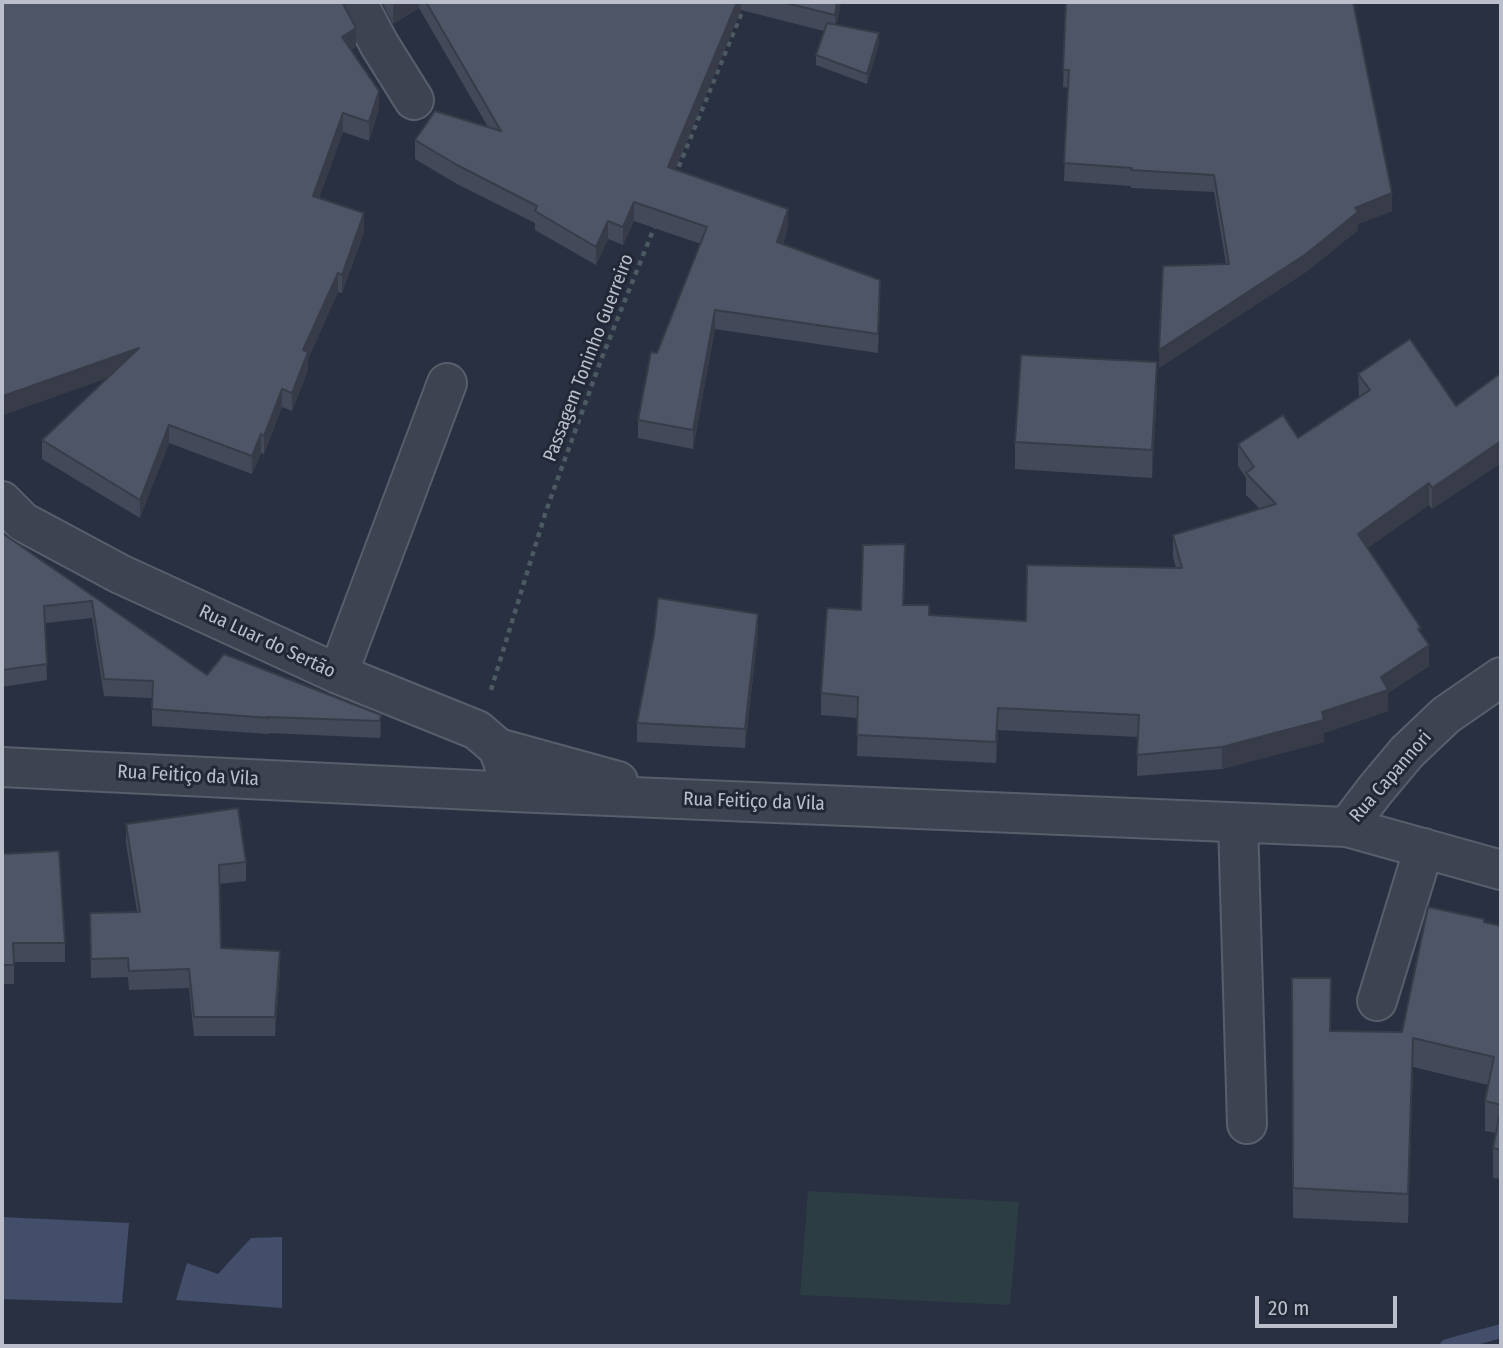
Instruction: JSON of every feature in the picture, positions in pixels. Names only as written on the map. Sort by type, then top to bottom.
[{"type":"street","points":[[357,2],[414,100]]},
{"type":"street","points":[[338,674],[447,383]]},
{"type":"street","name":"Rua Luar do Sertão","points":[[2,502],[23,522],[120,574],[338,674],[488,739],[684,799]]},
{"type":"street","name":"Rua Capannori","points":[[1347,827],[1407,752],[1446,715],[1501,677]]},
{"type":"street","points":[[488,739],[514,792]]},
{"type":"street","name":"Rua Feitiço da Vila","points":[[2,767],[514,792],[1347,827],[1501,870]]},
{"type":"street","points":[[1238,823],[1247,1124]]},
{"type":"street","points":[[1377,1001],[1424,848]]},
{"type":"path","points":[[671,186],[746,2]]},
{"type":"path","name":"Passagem Toninho Guerreiro","points":[[488,739],[522,596],[546,511],[601,360],[656,223]]},
{"type":"shaded area","points":[[808,1191],[1019,1202],[1010,1305],[800,1295]]},
{"type":"water","points":[[2,1217],[129,1223],[122,1303],[2,1299]]},
{"type":"water","points":[[282,1237],[282,1308],[176,1300],[187,1263],[218,1274],[251,1238]]},
{"type":"building","points":[[2,2],[342,2],[356,28],[342,37],[379,91],[369,122],[343,113],[313,196],[364,213],[342,275],[338,273],[303,350],[308,352],[292,393],[282,389],[264,436],[261,434],[252,456],[169,425],[140,500],[42,440],[139,348],[3,396]]},
{"type":"building","points":[[426,2],[737,2],[668,167],[788,209],[777,242],[880,280],[878,334],[715,310],[693,430],[638,420],[651,352],[657,353],[707,227],[634,202],[623,227],[608,221],[596,247],[535,211],[537,206],[415,140],[435,111],[501,131]]},
{"type":"building","points":[[782,2],[837,2],[835,15]]},
{"type":"building","points":[[1066,2],[1353,2],[1392,193],[1355,208],[1358,212],[1306,254],[1159,350],[1163,266],[1229,264],[1214,175],[1064,163],[1069,70],[1063,70]]},
{"type":"building","points":[[827,23],[879,33],[867,74],[816,55]]},
{"type":"building","points":[[1410,339],[1456,406],[1501,373],[1501,441],[1432,488],[1429,483],[1358,534],[1421,628],[1418,629],[1429,645],[1381,677],[1388,690],[1322,712],[1324,720],[1222,747],[1137,755],[1139,715],[998,708],[996,742],[857,735],[858,697],[821,693],[827,608],[861,610],[863,545],[905,544],[903,605],[929,605],[929,615],[1026,621],[1027,565],[1182,568],[1173,535],[1276,504],[1246,473],[1254,467],[1238,444],[1283,415],[1298,438],[1370,390],[1358,374]]},
{"type":"building","points":[[1021,355],[1157,362],[1152,450],[1015,442]]},
{"type":"building","points":[[2,533],[207,675],[224,654],[381,715],[380,721],[267,717],[269,718],[152,709],[153,681],[104,679],[92,601],[44,606],[47,664],[2,670]]},
{"type":"building","points":[[658,598],[758,614],[745,729],[637,723]]},
{"type":"building","points":[[238,808],[246,862],[219,865],[221,948],[280,951],[275,1017],[194,1017],[189,969],[129,971],[128,958],[91,959],[90,913],[140,912],[126,824]]},
{"type":"building","points":[[59,851],[65,943],[13,943],[14,965],[2,965],[2,854]]},
{"type":"building","points":[[1428,907],[1484,919],[1484,922],[1501,926],[1501,1105],[1485,1101],[1494,1057],[1413,1038],[1408,1194],[1293,1188],[1292,978],[1331,978],[1330,1031],[1402,1032]]},
{"type":"building","points":[[1501,1108],[1501,1150],[1493,1148]]},
{"type":"waterway","points":[[1447,1346],[1501,1331]]}]
